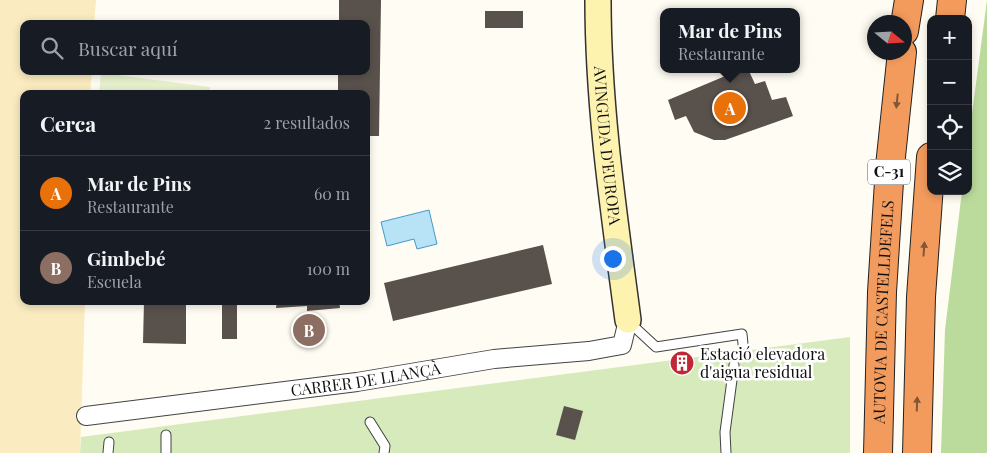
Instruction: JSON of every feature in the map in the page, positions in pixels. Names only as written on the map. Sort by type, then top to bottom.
[{"type":"highway","points":[[907,15],[909,0]]},
{"type":"highway","points":[[950,15],[952,0]]},
{"type":"highway","name":"AUTOVIA DE CASTELLDEFELS","points":[[878,453],[882,292],[889,176],[901,60]]},
{"type":"highway","name":"C-31","points":[[916,453],[921,297],[928,195]]},
{"type":"street","name":"AVINGUDA D'EUROPA","points":[[598,0],[603,104],[613,204],[628,320]]},
{"type":"street","name":"CARRER DE LLANÇÀ","points":[[86,416],[357,382],[494,360],[589,351],[622,345],[628,320]]},
{"type":"lane","points":[[628,320],[656,348],[742,334],[742,344]]},
{"type":"lane","points":[[726,453],[725,432],[734,365]]},
{"type":"lane","points":[[370,422],[385,446],[384,453]]},
{"type":"lane","points":[[166,435],[166,453]]},
{"type":"lane","points":[[108,442],[108,453]]},
{"type":"green space","points":[[987,0],[987,453],[941,453],[945,330],[962,195],[972,195],[972,114]]},
{"type":"green space","points":[[101,75],[117,75],[210,87],[210,90],[99,90]]},
{"type":"green space","points":[[850,337],[850,453],[80,453],[81,437]]},
{"type":"sand","points":[[0,0],[96,0],[94,20],[20,20],[20,75],[92,75],[90,90],[20,90],[20,305],[85,305],[80,453],[0,453]]},
{"type":"water","points":[[429,210],[437,244],[417,249],[414,239],[387,246],[381,222]]},
{"type":"building","points":[[339,0],[381,0],[379,136],[370,136],[370,90],[338,90],[338,75],[370,75],[370,20],[339,20]]},
{"type":"building","points":[[485,11],[523,11],[523,28],[485,28]]},
{"type":"building","points":[[732,73],[750,73],[755,84],[765,81],[772,100],[786,97],[793,116],[725,140],[714,140],[694,132],[686,116],[675,120],[668,100]]},
{"type":"building","points":[[543,245],[552,284],[393,321],[384,283]]},
{"type":"building","points":[[144,305],[186,305],[186,344],[143,343]]},
{"type":"building","points":[[222,305],[237,305],[237,339],[222,339]]},
{"type":"building","points":[[276,305],[340,305],[340,308],[307,311],[307,306],[276,308]]},
{"type":"building","name":"Estació elevadora d'aigua residual","points":[[690,355],[692,368],[674,371],[671,358]]},
{"type":"building","points":[[564,406],[583,411],[575,440],[556,435]]},
{"type":"place","name":"Mar de Pins","points":[[730,108]]},
{"type":"place","name":"Gimbebé","points":[[309,330]]},
{"type":"place","name":"Estació elevadora d'aigua residual","points":[[682,363]]}]
